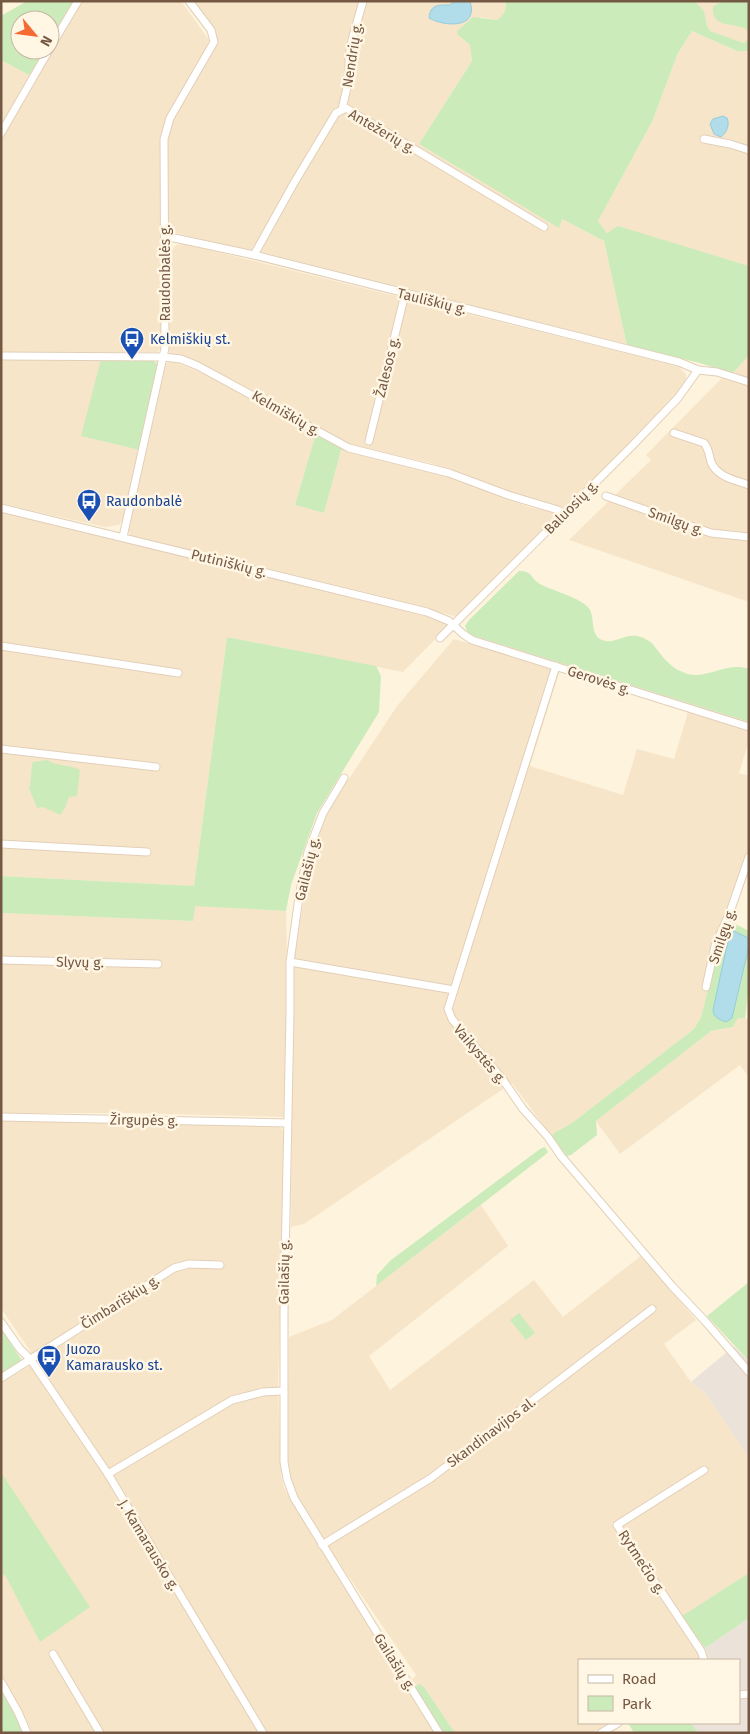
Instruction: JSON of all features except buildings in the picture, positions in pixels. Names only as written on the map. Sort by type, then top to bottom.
[{"type":"street","points":[[60,32],[78,1]]},
{"type":"street","name":"Raudonbalės g.","points":[[123,537],[166,342],[164,138],[166,127],[214,42],[211,30],[189,1]]},
{"type":"street","name":"Nendrių g.","points":[[342,109],[349,79],[349,56],[352,40],[363,1]]},
{"type":"street","points":[[2,131],[44,60]]},
{"type":"street","name":"Antežerių g.","points":[[254,255],[336,113],[342,109],[350,110],[544,227]]},
{"type":"street","points":[[704,139],[749,150]]},
{"type":"street","name":"Tauliškių g.","points":[[166,236],[254,255],[679,362],[698,370],[717,372],[749,382]]},
{"type":"street","name":"Žalesos g.","points":[[369,441],[405,294]]},
{"type":"street","name":"Kelmiškių g.","points":[[1,356],[163,357],[181,359],[198,366],[349,448],[449,473],[508,496],[558,510],[564,514]]},
{"type":"street","name":"Baluosių g.","points":[[440,638],[678,398],[698,370]]},
{"type":"street","points":[[674,433],[704,443],[712,464],[720,474],[749,485]]},
{"type":"street","name":"Smilgų g.","points":[[606,496],[710,533],[749,537]]},
{"type":"street","name":"Putiniškių g.","points":[[1,508],[427,612],[444,618],[453,624]]},
{"type":"street","name":"Gerovės g.","points":[[453,624],[472,640],[749,727]]},
{"type":"street","points":[[1,646],[178,673]]},
{"type":"street","name":"Vaikystės g.","points":[[556,666],[448,1009],[452,1020],[503,1080],[523,1110],[548,1137],[561,1156],[672,1286],[749,1372]]},
{"type":"street","points":[[1,749],[156,767]]},
{"type":"street","name":"Gailašių g.","points":[[344,778],[323,813],[308,852],[299,896],[290,962],[283,1391],[284,1462],[287,1479],[294,1498],[439,1733]]},
{"type":"street","points":[[1,844],[147,852]]},
{"type":"street","name":"Smilgų g.","points":[[706,987],[715,946],[730,912],[749,857]]},
{"type":"street","name":"Slyvų g.","points":[[1,960],[158,964]]},
{"type":"street","points":[[290,962],[454,990]]},
{"type":"street","name":"Žirgupės g.","points":[[1,1117],[287,1123]]},
{"type":"street","name":"Čimbariškių g.","points":[[1,1378],[174,1268],[189,1264],[220,1264]]},
{"type":"street","name":"Skandinavijos al.","points":[[322,1545],[430,1478],[652,1309]]},
{"type":"street","name":"J. Kamarausko g.","points":[[1,1322],[20,1349],[31,1360],[108,1474],[263,1733]]},
{"type":"street","points":[[108,1474],[217,1407],[232,1400],[263,1392],[283,1391]]},
{"type":"street","name":"Rytmečio g.","points":[[704,1470],[618,1525],[701,1652],[704,1659]]},
{"type":"street","points":[[53,1654],[100,1733]]},
{"type":"street","points":[[1,1682],[18,1712],[26,1733]]},
{"type":"street","points":[[601,1733],[616,1724]]},
{"type":"shaded area","points":[[75,1],[181,1],[209,40],[208,45],[168,114],[161,133],[163,343],[157,352],[1,352],[1,60],[29,75],[39,60],[60,60],[60,30]]},
{"type":"shaded area","points":[[191,1],[505,1],[505,10],[497,20],[481,17],[458,35],[470,45],[472,61],[419,144],[559,227],[562,219],[604,241],[627,346],[172,232],[168,222],[167,136],[172,120],[216,44]]},
{"type":"shaded area","points":[[695,1],[723,1],[719,2],[720,22],[745,28],[749,31],[748,40],[744,43],[710,31],[704,11]]},
{"type":"shaded area","points":[[692,31],[737,51],[749,51],[749,266],[618,227],[607,233],[598,221],[652,122],[678,53]]},
{"type":"shaded area","points":[[185,244],[678,366],[686,374],[686,382],[566,508],[504,492],[465,475],[430,463],[348,444],[200,364],[171,354],[168,348],[169,254],[176,245]]},
{"type":"shaded area","points":[[749,355],[749,602],[569,540],[651,460],[646,455],[728,372],[733,373]]},
{"type":"shaded area","points":[[1,359],[101,359],[82,436],[139,450],[123,519],[119,525],[105,527],[1,504]]},
{"type":"shaded area","points":[[169,362],[177,363],[225,383],[316,433],[295,505],[324,513],[342,447],[451,477],[529,507],[555,512],[558,516],[458,617],[131,536],[128,529],[166,364]]},
{"type":"shaded area","points":[[1,512],[430,616],[448,626],[403,672],[227,637],[194,886],[1,876]]},
{"type":"shaded area","points":[[454,639],[560,670],[530,766],[623,795],[637,749],[674,759],[688,712],[749,731],[749,740],[739,773],[749,776],[749,864],[722,934],[701,1017],[694,1029],[552,1137],[512,1083],[304,1224],[291,1227],[293,965],[312,849],[331,806],[397,706]]},
{"type":"shaded area","points":[[194,905],[286,911],[288,1016],[283,1117],[127,1113],[1,1113],[1,913],[193,921]]},
{"type":"shaded area","points":[[738,1018],[745,1018],[749,1021],[749,1077],[740,1065],[620,1154],[596,1121],[711,1031],[733,1027]]},
{"type":"shaded area","points":[[1,1120],[277,1125],[283,1130],[285,1135],[278,1385],[281,1476],[284,1488],[436,1733],[22,1733],[1,1690],[1,1577],[5,1575],[89,1607],[1,1472],[1,1383],[37,1361],[1,1308]]},
{"type":"shaded area","points":[[481,1205],[508,1246],[369,1356],[390,1390],[534,1280],[563,1317],[642,1255],[696,1320],[664,1344],[691,1382],[705,1393],[749,1457],[749,1573],[683,1616],[710,1659],[578,1659],[578,1724],[606,1724],[592,1733],[455,1733],[424,1687],[415,1687],[411,1679],[416,1675],[301,1507],[292,1486],[287,1454],[289,1337],[332,1320]]},
{"type":"shaded area","points":[[734,1346],[749,1361],[749,1457],[705,1393],[691,1382]]},
{"type":"shaded area","points":[[749,1618],[749,1733],[699,1733],[691,1724],[740,1724],[740,1659],[710,1659],[705,1648]]},
{"type":"green space","points":[[27,1],[75,1],[60,25],[60,10],[11,10]]},
{"type":"green space","points":[[505,1],[695,1],[704,11],[710,31],[744,43],[749,38],[749,51],[737,51],[692,31],[678,53],[652,122],[598,221],[607,233],[618,226],[749,266],[749,355],[733,373],[696,362],[627,346],[604,241],[562,219],[559,228],[419,144],[472,61],[470,45],[458,35],[457,31],[473,17],[497,20],[504,12],[506,7]]},
{"type":"green space","points":[[723,1],[749,1],[749,31],[725,24],[716,19],[713,14],[713,6]]},
{"type":"green space","points":[[10,11],[10,60],[39,60],[29,75],[1,60],[1,16]]},
{"type":"green space","points":[[101,359],[154,361],[158,365],[139,450],[81,436]]},
{"type":"green space","points":[[316,433],[342,447],[324,513],[295,505]]},
{"type":"green space","points":[[519,571],[527,572],[540,584],[575,598],[586,606],[590,610],[596,635],[602,640],[613,641],[629,636],[642,637],[652,643],[673,667],[693,675],[707,674],[734,667],[749,669],[749,722],[468,634],[465,626],[469,620]]},
{"type":"green space","points":[[227,637],[376,666],[381,676],[379,712],[317,813],[291,885],[286,911],[195,906],[193,921],[1,913],[1,876],[194,886]]},
{"type":"green space","points":[[47,760],[55,764],[80,770],[77,796],[69,797],[60,815],[43,807],[37,808],[29,788],[33,762]]},
{"type":"green space","points":[[733,923],[749,931],[749,939],[732,1018],[749,946],[749,986],[745,1018],[738,1018],[733,1027],[711,1031],[596,1121],[597,1135],[567,1156],[552,1137],[554,1133],[572,1123],[694,1029],[701,1017],[722,934],[726,926]]},
{"type":"green space","points":[[545,1147],[548,1152],[545,1155],[376,1286],[377,1275],[391,1260]]},
{"type":"green space","points":[[749,1282],[749,1361],[707,1316]]},
{"type":"green space","points":[[519,1313],[535,1333],[526,1340],[510,1320]]},
{"type":"green space","points":[[1,1329],[23,1362],[1,1375]]},
{"type":"green space","points":[[1,1472],[90,1607],[40,1642],[5,1575],[1,1577]]},
{"type":"green space","points":[[749,1573],[749,1618],[705,1648],[682,1616]]},
{"type":"green space","points":[[419,1684],[424,1687],[455,1733],[444,1733],[415,1687]]},
{"type":"green space","points":[[1,1690],[20,1725],[22,1733],[1,1733]]},
{"type":"green space","points":[[629,1724],[691,1724],[699,1733],[634,1733]]},
{"type":"water","points":[[454,1],[470,1],[470,17],[465,21],[451,24],[429,18],[433,8],[439,5],[450,5]]},
{"type":"water","points":[[723,116],[727,118],[728,126],[721,137],[714,134],[710,124],[713,119]]},
{"type":"water","points":[[734,931],[748,938],[749,946],[732,1018],[726,1022],[716,1017],[713,1010],[729,936]]},
{"type":"place","name":"Kelmiškių st.","points":[[132,360]]},
{"type":"place","name":"Raudonbalė","points":[[89,522]]},
{"type":"place","name":"Juozo Kamarausko st.","points":[[49,1378]]}]
